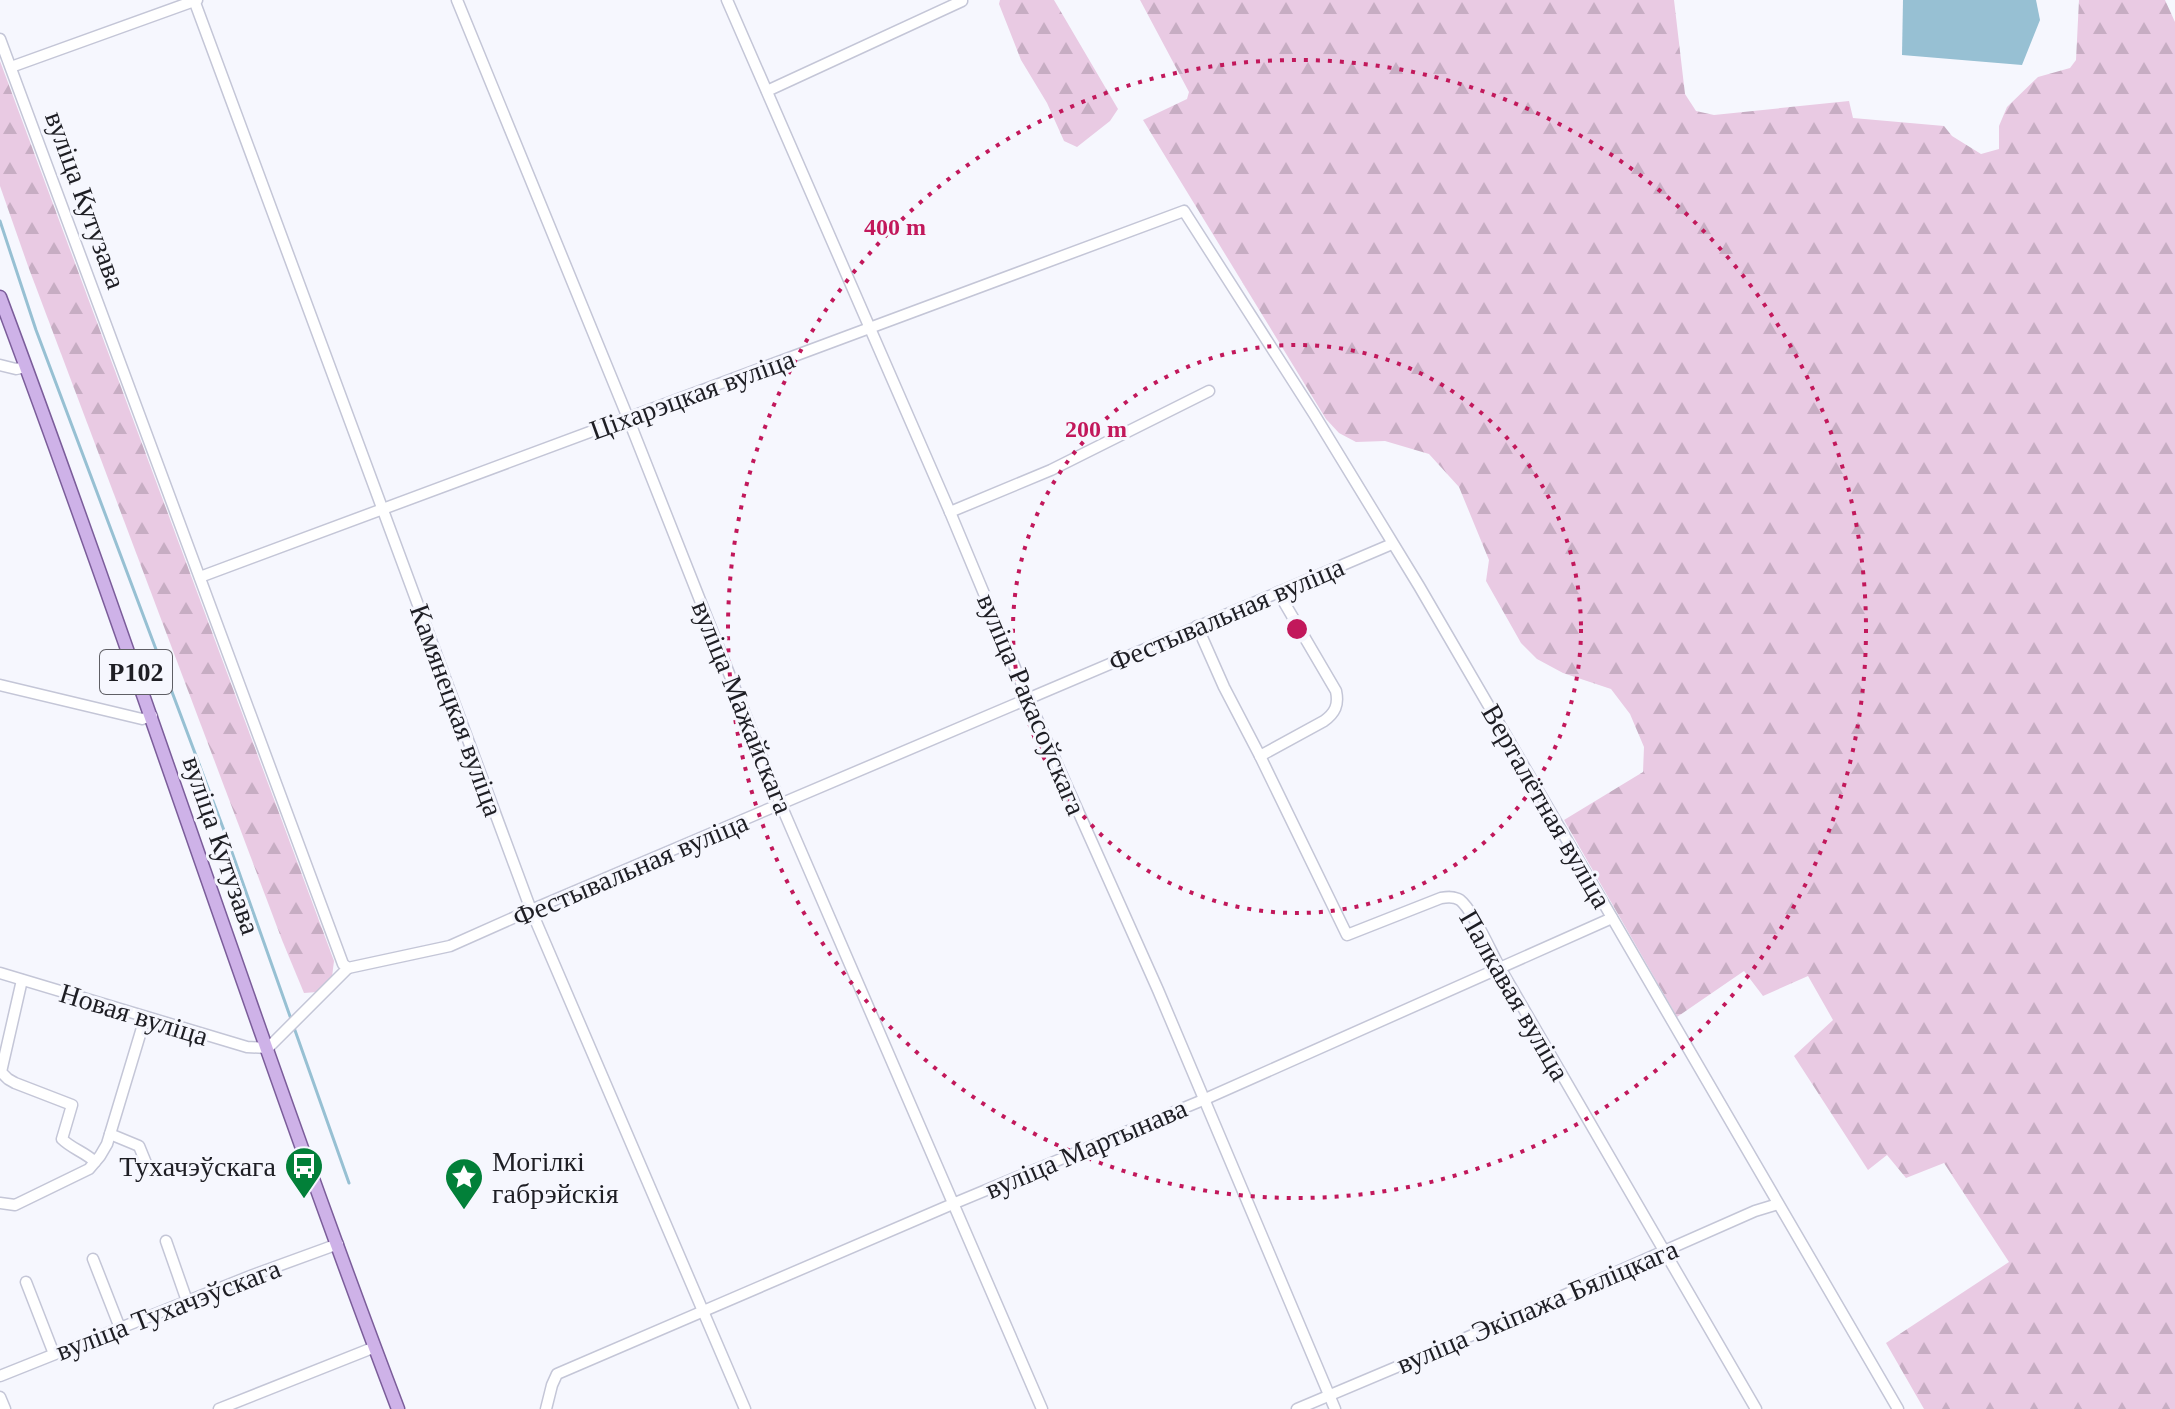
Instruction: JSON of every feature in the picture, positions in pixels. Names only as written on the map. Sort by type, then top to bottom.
[{"type":"main road","name":"вуліца Кутузава","points":[[0,297],[398,1409]]},
{"type":"street","points":[[11,67],[195,0]]},
{"type":"street","name":"Камянецкая вуліца","points":[[195,0],[531,910],[745,1409]]},
{"type":"street","name":"вуліца Мажайскага","points":[[457,0],[628,418],[781,805],[1042,1409]]},
{"type":"street","name":"вуліца Ракасоўскага","points":[[727,0],[1028,699],[1158,990],[1335,1409]]},
{"type":"street","points":[[767,91],[962,1]]},
{"type":"street","name":"вуліца Кутузава","points":[[0,39],[346,966]]},
{"type":"street","name":"Ціхарэцкая вуліца","points":[[200,577],[1184,211]]},
{"type":"street","name":"Верталётная вуліца","points":[[1184,211],[1314,414],[1392,544],[1898,1409]]},
{"type":"street","points":[[0,365],[16,369],[26,367]]},
{"type":"street","points":[[950,512],[1051,470],[1209,391]]},
{"type":"street","name":"Фестывальная вуліца","points":[[346,966],[450,946],[1392,544]]},
{"type":"street","points":[[1260,756],[1324,721],[1333,714],[1337,705],[1336,691],[1278,592]]},
{"type":"street","name":"Палкавая вуліца","points":[[1197,626],[1347,935],[1441,898],[1460,900],[1469,910],[1756,1409]]},
{"type":"street","points":[[0,685],[142,719],[152,716]]},
{"type":"street","name":"вуліца Мартынава","points":[[546,1409],[557,1374],[1203,1100],[1612,918]]},
{"type":"street","points":[[268,1048],[346,966]]},
{"type":"street","name":"Новая вуліца","points":[[0,973],[247,1047],[268,1048]]},
{"type":"street","points":[[22,980],[1,1072],[15,1083],[72,1105],[62,1139],[72,1149],[88,1155],[95,1162]]},
{"type":"street","points":[[0,1203],[15,1205],[89,1169],[95,1162],[107,1144],[145,1018]]},
{"type":"street","points":[[110,1134],[139,1146],[148,1168]]},
{"type":"street","name":"вуліца Экіпажа Бяліцкага","points":[[1297,1409],[1755,1211],[1778,1204]]},
{"type":"street","points":[[166,1241],[187,1301]]},
{"type":"street","name":"вуліца Тухачэўскага","points":[[0,1376],[338,1244]]},
{"type":"street","points":[[93,1259],[120,1328]]},
{"type":"street","points":[[26,1282],[54,1354]]},
{"type":"street","points":[[219,1409],[375,1347]]},
{"type":"street","points":[[0,1397],[5,1409]]},
{"type":"green space","points":[[1000,0],[1054,0],[1118,109],[1110,121],[1077,147],[1064,141],[1047,103],[1021,60]]},
{"type":"green space","points":[[1140,0],[1674,0],[1685,94],[1696,111],[1714,115],[1849,101],[1853,118],[1944,126],[1952,136],[1981,154],[1999,149],[1999,126],[2007,107],[2038,77],[2070,68],[2076,60],[2079,0],[2165,0],[2175,22],[2175,1409],[1924,1409],[1886,1343],[2009,1262],[1944,1163],[1906,1178],[1887,1155],[1868,1170],[1794,1056],[1833,1020],[1808,976],[1763,996],[1744,971],[1677,1017],[1564,820],[1643,772],[1644,747],[1630,714],[1611,689],[1563,673],[1537,659],[1521,643],[1486,581],[1489,560],[1459,487],[1429,454],[1385,441],[1356,442],[1339,433],[1326,419],[1143,120],[1187,99],[1189,92]]},
{"type":"green space","points":[[0,61],[334,961],[332,977],[317,992],[304,993],[282,940],[0,186]]},
{"type":"water","points":[[1903,0],[2036,0],[2040,20],[2022,65],[1902,55]]},
{"type":"waterway","points":[[0,221],[36,330],[228,841],[349,1183]]},
{"type":"place","name":"Тухачэўскага","points":[[304,1200]]},
{"type":"place","name":"Могілкі габрэйскія","points":[[464,1211]]}]
